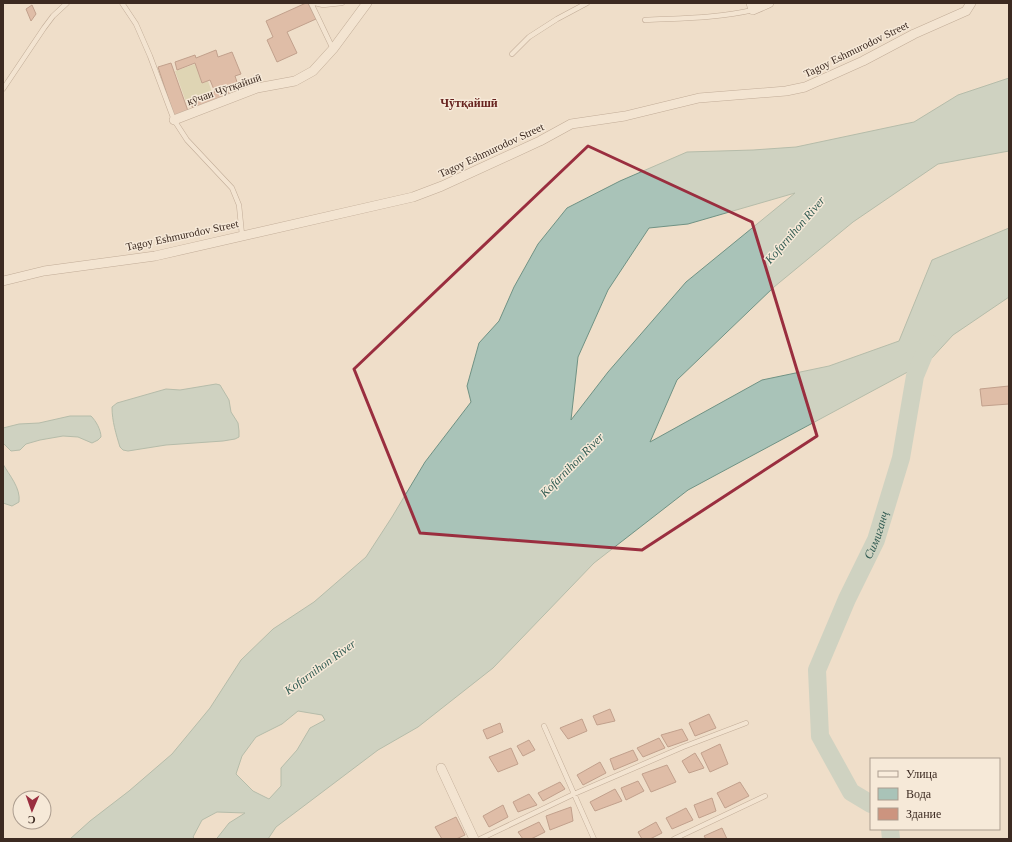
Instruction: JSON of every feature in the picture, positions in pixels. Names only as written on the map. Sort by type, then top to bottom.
[{"type":"street","name":"кӯчаи Чӯтқайшӣ","points":[[174,120],[257,88],[295,81],[313,71],[333,49],[367,3]]},
{"type":"street","points":[[752,6],[769,3]]},
{"type":"street","name":"Tagoy Eshmurodov Street","points":[[3,281],[44,271],[155,256],[413,197],[442,186],[540,142],[571,124],[625,116],[699,98],[786,91],[805,87],[863,61],[914,34],[966,11],[971,3]]},
{"type":"street","points":[[441,768],[474,839]]},
{"type":"lane","points":[[3,89],[44,28],[53,16],[67,3]]},
{"type":"lane","points":[[122,3],[136,24],[150,56],[174,120],[187,140],[232,188],[239,205],[242,235]]},
{"type":"lane","points":[[311,3],[333,49]]},
{"type":"lane","points":[[316,3],[323,5],[342,3]]},
{"type":"lane","points":[[512,54],[529,37],[557,19],[587,3]]},
{"type":"lane","points":[[645,20],[736,14],[752,6]]},
{"type":"lane","points":[[480,839],[574,794],[683,747],[746,723]]},
{"type":"lane","points":[[544,726],[594,839]]},
{"type":"lane","points":[[674,839],[765,796]]},
{"type":"highlighted area","points":[[588,146],[752,222],[817,436],[642,550],[420,533],[354,369]]},
{"type":"shaded area","points":[[195,64],[202,83],[208,81],[212,92],[186,102],[175,71]]},
{"type":"water","name":"Kofarnihon River","points":[[1009,78],[1009,151],[938,164],[853,222],[774,287],[677,380],[650,442],[762,380],[829,366],[899,341],[932,260],[1009,228],[1009,297],[953,335],[930,360],[688,490],[594,563],[493,668],[418,727],[378,750],[276,827],[268,839],[216,839],[229,823],[245,813],[217,812],[202,820],[193,837],[195,839],[70,839],[172,754],[210,708],[241,660],[273,629],[314,602],[366,557],[425,462],[471,402],[467,386],[479,343],[499,321],[514,287],[538,244],[567,208],[620,181],[687,152],[796,147],[914,122],[958,95]],"holes":[[[795,193],[686,282],[608,372],[571,420],[578,357],[608,290],[649,228],[688,224]],[[298,711],[322,715],[325,720],[310,728],[297,750],[281,768],[281,786],[269,799],[253,791],[236,774],[242,756],[256,737],[282,724]]]},
{"type":"water","points":[[216,384],[220,385],[229,400],[231,412],[238,423],[239,437],[223,441],[166,445],[128,451],[123,450],[120,447],[114,427],[112,412],[112,407],[117,403],[166,389],[180,390]]},
{"type":"water","points":[[70,416],[91,416],[98,426],[101,437],[92,443],[78,437],[63,436],[26,444],[20,450],[11,451],[3,443],[3,428],[19,424],[39,423]]},
{"type":"water","points":[[3,464],[18,492],[19,502],[12,506],[3,503]]},
{"type":"building","points":[[308,3],[316,19],[287,32],[297,53],[277,62],[267,40],[273,37],[266,21]]},
{"type":"building","points":[[32,5],[36,14],[31,21],[26,9]]},
{"type":"building","points":[[216,50],[218,57],[232,52],[241,74],[235,76],[239,88],[229,92],[230,95],[193,109],[190,101],[215,92],[210,80],[202,83],[195,63],[177,70],[175,62],[195,55],[196,58]]},
{"type":"building","points":[[171,63],[188,111],[174,116],[158,67]]},
{"type":"building","points":[[1009,386],[1009,404],[982,406],[980,389]]},
{"type":"building","points":[[610,709],[615,721],[597,725],[593,716]]},
{"type":"building","points":[[709,714],[716,728],[695,736],[689,723]]},
{"type":"building","points":[[582,719],[587,731],[568,739],[560,728]]},
{"type":"building","points":[[500,723],[503,732],[487,739],[483,730]]},
{"type":"building","points":[[682,729],[688,740],[668,747],[661,735]]},
{"type":"building","points":[[659,738],[665,748],[643,757],[637,748]]},
{"type":"building","points":[[529,740],[535,750],[523,756],[517,746]]},
{"type":"building","points":[[720,744],[728,764],[710,772],[701,753]]},
{"type":"building","points":[[511,748],[518,764],[498,772],[489,757]]},
{"type":"building","points":[[633,750],[638,760],[614,770],[610,759]]},
{"type":"building","points":[[695,753],[704,768],[689,773],[682,761]]},
{"type":"building","points":[[600,762],[606,773],[583,785],[577,775]]},
{"type":"building","points":[[667,765],[676,782],[651,792],[642,774]]},
{"type":"building","points":[[638,781],[644,791],[626,800],[621,788]]},
{"type":"building","points":[[560,782],[565,789],[543,801],[538,793]]},
{"type":"building","points":[[740,782],[749,796],[725,808],[717,793]]},
{"type":"building","points":[[615,789],[622,801],[595,811],[590,802]]},
{"type":"building","points":[[529,794],[537,805],[518,812],[513,802]]},
{"type":"building","points":[[712,798],[716,811],[699,818],[694,805]]},
{"type":"building","points":[[503,805],[508,817],[489,827],[483,816]]},
{"type":"building","points":[[571,807],[573,821],[550,830],[546,816]]},
{"type":"building","points":[[686,808],[693,820],[672,829],[666,818]]},
{"type":"building","points":[[456,817],[465,835],[456,839],[442,839],[435,827]]},
{"type":"building","points":[[539,822],[545,832],[531,839],[523,839],[518,832]]},
{"type":"building","points":[[656,822],[662,833],[650,839],[642,839],[638,832]]},
{"type":"building","points":[[722,828],[727,839],[706,839],[704,836]]},
{"type":"waterway","name":"Симиганҷ","points":[[870,803],[851,792],[820,736],[817,670],[847,599],[876,540],[901,458],[915,376],[925,352],[931,344]]},
{"type":"waterway","name":"Симиганҷ","points":[[890,830],[891,839]]},
{"type":"district","name":"Чӯтқайшӣ","points":[[469,103]]}]
